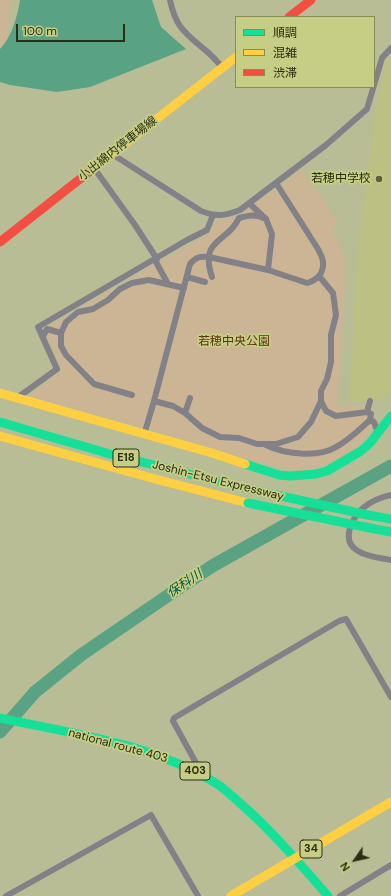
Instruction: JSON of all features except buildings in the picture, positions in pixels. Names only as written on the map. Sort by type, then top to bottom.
[{"type":"main road","points":[[289,16],[311,0]]},
{"type":"main road","name":"小出綿内停車場線","points":[[0,242],[235,59]]},
{"type":"main road","points":[[0,393],[212,453],[278,475],[290,476],[316,474],[327,471],[361,451],[370,443],[391,416]]},
{"type":"main road","name":"Joshin-Etsu Expressway","points":[[0,422],[110,454],[253,490],[391,519]]},
{"type":"main road","name":"Joshin-Etsu Expressway","points":[[0,436],[151,478],[248,502],[391,532]]},
{"type":"main road","name":"national route 403","points":[[0,718],[134,748],[172,760],[195,771],[218,785],[254,815],[328,896]]},
{"type":"main road","name":"34","points":[[231,896],[391,802]]},
{"type":"street","points":[[170,0],[180,26],[217,59],[222,68]]},
{"type":"street","points":[[375,82],[382,58],[391,50]]},
{"type":"street","points":[[112,154],[188,204],[213,216],[224,216],[240,210],[326,145],[367,109],[373,88]]},
{"type":"street","points":[[94,168],[135,225],[168,284]]},
{"type":"street","points":[[144,435],[190,264],[194,259],[200,256],[209,257],[268,270],[307,283],[314,281],[319,276],[323,262],[318,250],[276,183]]},
{"type":"street","points":[[249,203],[266,219],[272,234],[268,270]]},
{"type":"street","points":[[212,277],[209,267],[209,257],[217,240],[238,223],[239,218],[249,215],[258,215],[266,219]]},
{"type":"street","points":[[18,398],[57,369],[38,326],[156,261],[207,230],[213,216]]},
{"type":"street","points":[[319,276],[333,293],[336,315],[331,334],[331,362],[327,379],[320,391],[321,401],[326,411],[336,416],[368,412]]},
{"type":"street","points":[[187,277],[205,282]]},
{"type":"street","points":[[132,395],[94,384],[66,356],[61,346],[61,333],[66,322],[78,312],[93,309],[108,300],[120,289],[132,283],[149,280],[184,288]]},
{"type":"street","points":[[43,336],[47,329],[48,321]]},
{"type":"street","points":[[47,329],[61,333]]},
{"type":"street","points":[[185,413],[190,398]]},
{"type":"street","points":[[154,401],[174,406],[185,413],[202,428],[220,437],[239,438],[257,444],[276,444],[298,437],[311,422],[321,401]]},
{"type":"street","points":[[262,444],[276,450],[308,455],[334,448],[352,436],[370,420],[371,414],[368,412],[370,401]]},
{"type":"street","points":[[370,420],[374,422],[378,433]]},
{"type":"street","points":[[391,495],[381,498],[363,508],[354,519],[349,529],[348,538],[352,546],[358,551],[391,560]]},
{"type":"street","points":[[195,771],[196,763],[172,721],[174,718],[339,621],[346,620],[391,697]]},
{"type":"street","points":[[6,896],[151,815],[198,896]]},
{"type":"street","points":[[340,896],[391,865]]},
{"type":"shaded area","points":[[20,0],[152,0],[161,27],[186,49],[90,87],[57,92],[10,85],[0,82],[0,49],[8,38],[13,26]]},
{"type":"shaded area","name":"若穂中学校","points":[[387,57],[391,58],[391,393],[384,398],[370,401],[349,402],[358,250],[376,107]]},
{"type":"green space","points":[[0,0],[11,0],[7,42],[0,49]]},
{"type":"green space","name":"若穂中央公園","points":[[301,170],[337,219],[333,231],[344,257],[346,270],[338,406],[371,405],[375,422],[372,430],[353,450],[328,463],[304,471],[272,466],[150,429],[29,396],[62,370],[44,329],[202,238],[212,231],[215,220],[229,219],[243,213]]},
{"type":"waterway","name":"保科川","points":[[0,732],[35,692],[81,655],[179,588],[214,565],[391,466]]},
{"type":"traffic: fast","points":[[245,464],[279,475],[290,476],[316,474],[327,471],[361,451],[370,443],[391,416]]},
{"type":"traffic: fast","points":[[0,422],[110,454],[253,490]]},
{"type":"traffic: fast","points":[[253,490],[368,515]]},
{"type":"traffic: fast","points":[[248,503],[365,527]]},
{"type":"traffic: fast","points":[[368,515],[391,519]]},
{"type":"traffic: fast","points":[[365,527],[391,532]]},
{"type":"traffic: fast","points":[[0,718],[84,735],[139,749],[192,770],[220,786],[252,814],[286,848],[328,896]]},
{"type":"traffic: slow","points":[[99,164],[235,58]]},
{"type":"traffic: slow","points":[[0,393],[212,453],[245,464]]},
{"type":"traffic: slow","points":[[0,436],[248,503]]},
{"type":"traffic: slow","points":[[231,896],[391,802]]},
{"type":"traffic: jam","points":[[290,16],[311,0]]},
{"type":"traffic: jam","points":[[0,242],[99,164]]},
{"type":"place","name":"若穂中学校","points":[[379,179]]}]
